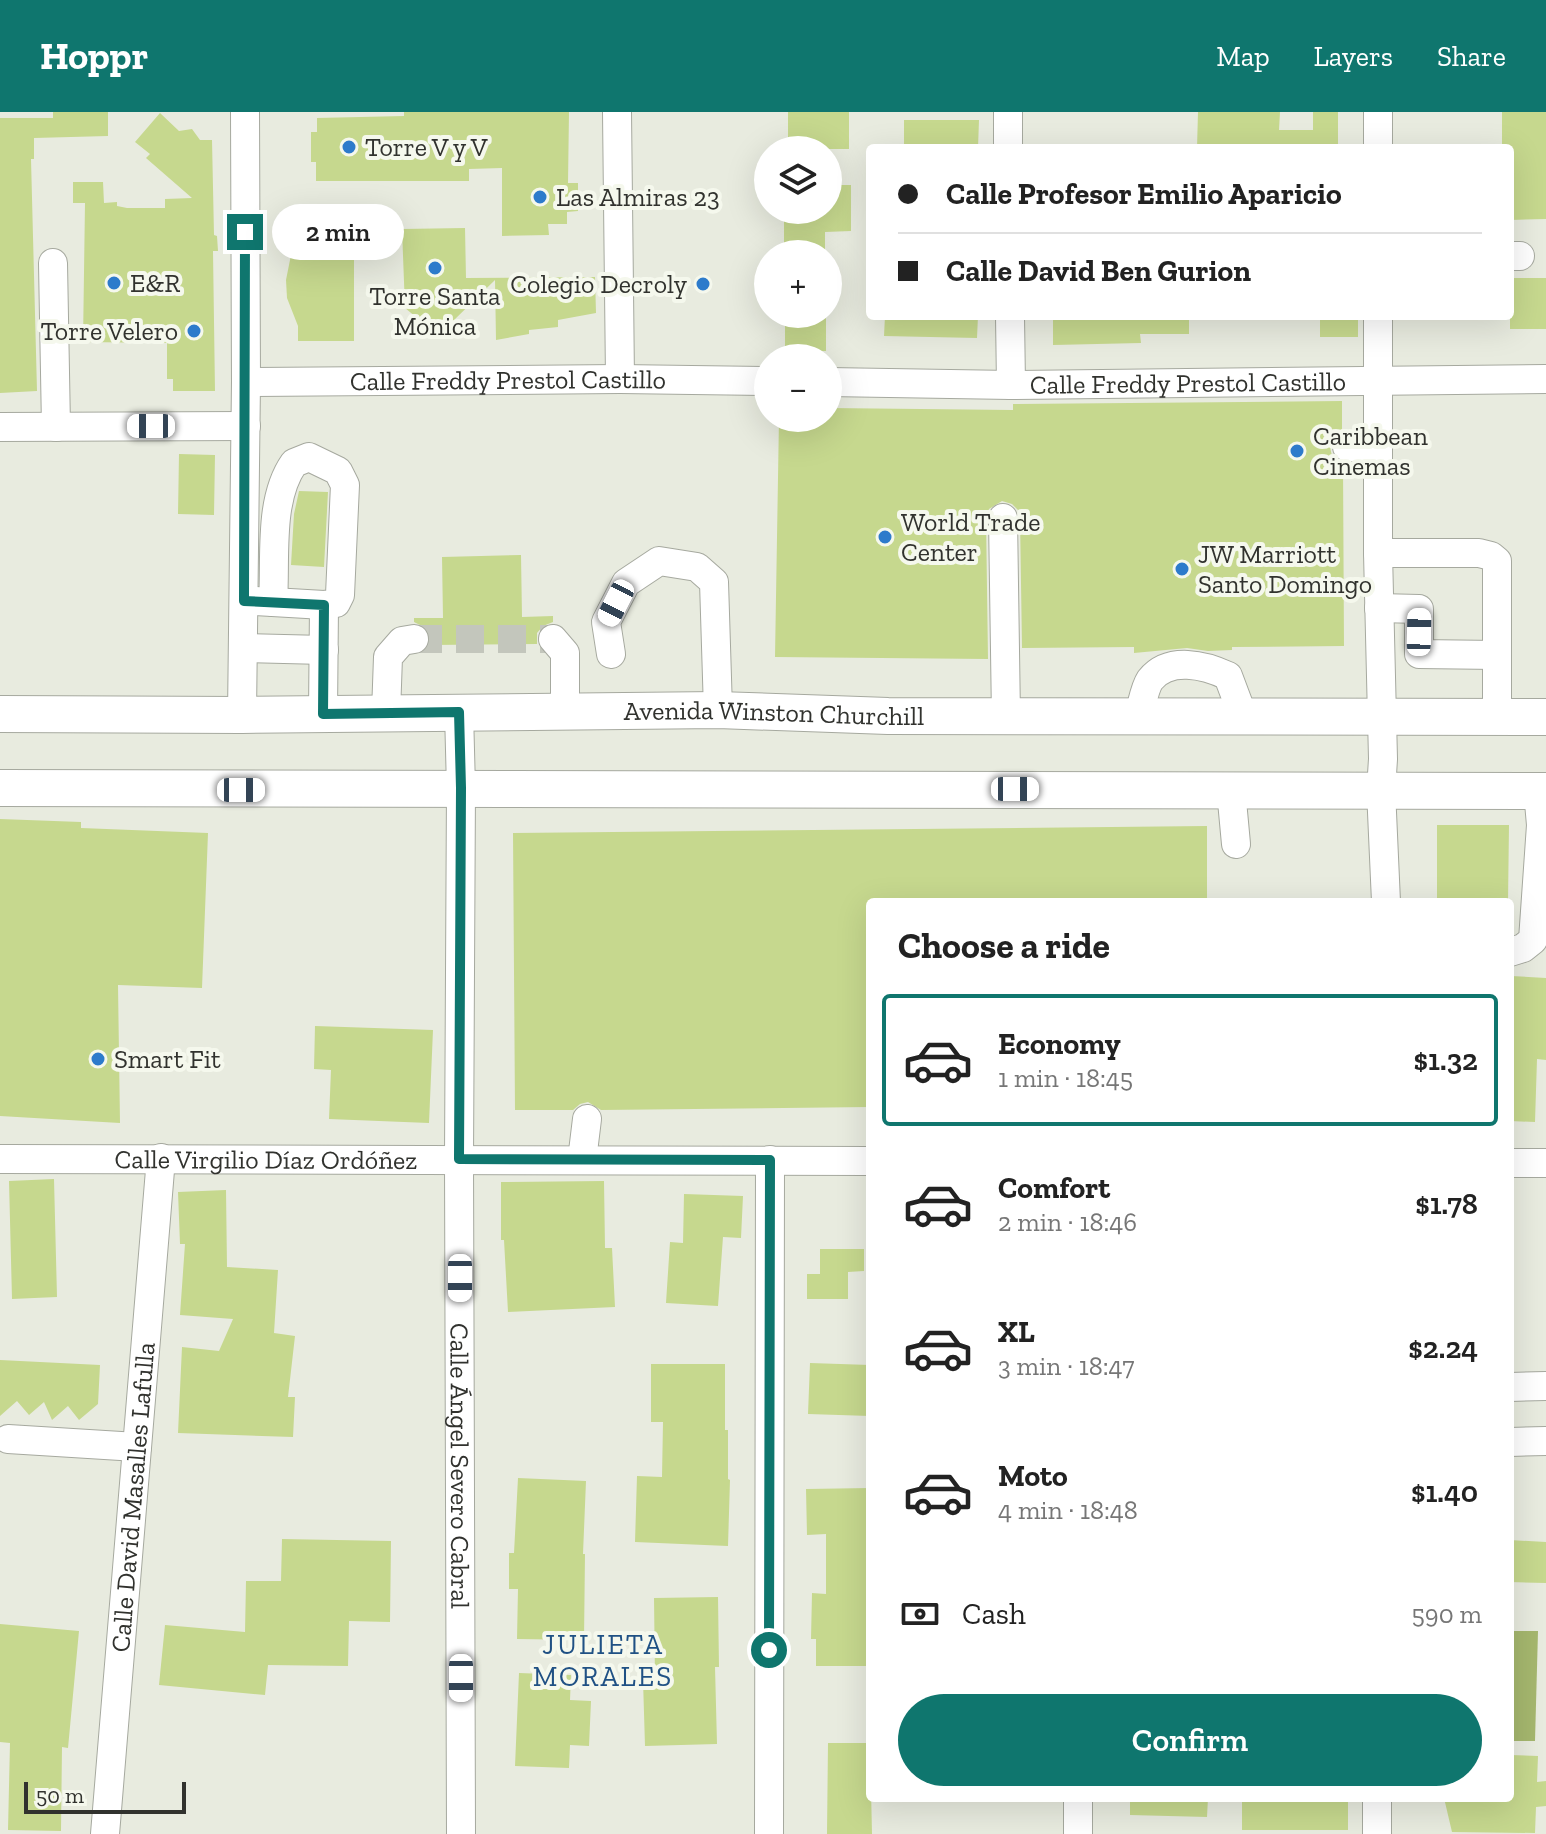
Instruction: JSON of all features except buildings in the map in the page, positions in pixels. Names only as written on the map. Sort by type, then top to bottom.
[{"type":"main road","name":"Avenida Winston Churchill","points":[[0,714],[718,710],[1006,717],[1546,717]]},
{"type":"main road","points":[[0,788],[1542,791]]},
{"type":"street","points":[[242,715],[246,426],[245,112]]},
{"type":"street","points":[[617,112],[620,379]]},
{"type":"street","points":[[1008,112],[1008,144]]},
{"type":"street","points":[[1378,112],[1378,144]]},
{"type":"street","points":[[53,263],[56,427]]},
{"type":"street","points":[[1010,320],[1011,385]]},
{"type":"street","points":[[1378,320],[1381,790],[1386,898]]},
{"type":"street","name":"Calle Freddy Prestol Castillo","points":[[842,382],[1011,385],[1546,379]]},
{"type":"street","name":"Calle Freddy Prestol Castillo","points":[[246,382],[754,381]]},
{"type":"street","points":[[0,427],[246,426]]},
{"type":"street","points":[[1347,447],[1377,448]]},
{"type":"street","points":[[244,601],[324,605],[336,603],[340,595],[345,485],[338,471],[309,457],[294,463],[283,482],[277,519],[273,602]]},
{"type":"street","points":[[1003,518],[1006,717]]},
{"type":"street","points":[[1378,553],[1479,553],[1497,561],[1497,717]]},
{"type":"street","points":[[611,654],[606,622],[626,583],[659,561],[697,567],[714,582],[718,710]]},
{"type":"street","points":[[323,714],[324,605]]},
{"type":"street","points":[[1379,608],[1419,609],[1419,654],[1497,655]]},
{"type":"street","points":[[386,713],[388,657],[402,641],[414,639]]},
{"type":"street","points":[[553,639],[565,653],[565,713]]},
{"type":"street","points":[[243,648],[324,650]]},
{"type":"street","points":[[1138,717],[1149,681],[1164,669],[1186,665],[1209,667],[1228,676],[1243,716]]},
{"type":"street","name":"Calle Ángel Severo Cabral","points":[[459,712],[461,1834]]},
{"type":"street","points":[[1231,790],[1236,844]]},
{"type":"street","points":[[1514,951],[1533,940],[1542,791]]},
{"type":"street","points":[[582,1160],[587,1119]]},
{"type":"street","name":"Calle David Masalles Lafulla","points":[[105,1834],[161,1158]]},
{"type":"street","name":"Calle Virgilio Díaz Ordóñez","points":[[0,1159],[866,1161]]},
{"type":"street","points":[[769,1834],[770,1160]]},
{"type":"street","points":[[1514,1163],[1546,1163]]},
{"type":"street","points":[[1514,1387],[1546,1386]]},
{"type":"street","points":[[8,1439],[137,1447]]},
{"type":"street","points":[[1514,1442],[1546,1441]]},
{"type":"street","points":[[1078,1802],[1078,1834]]},
{"type":"street","points":[[1377,1802],[1377,1834]]},
{"type":"green space","points":[[1514,1631],[1538,1631],[1535,1741],[1514,1741]]},
{"type":"tunnel","points":[[414,639],[553,639]]},
{"type":"place","name":"Torre V y V","points":[[349,147]]},
{"type":"place","name":"Las Almiras 23","points":[[540,197]]},
{"type":"place","name":"Torre Santa Mónica","points":[[435,268]]},
{"type":"place","name":"E&R","points":[[114,283]]},
{"type":"place","name":"Colegio Decroly","points":[[703,284]]},
{"type":"place","name":"Torre Velero","points":[[194,331]]},
{"type":"place","name":"Caribbean Cinemas","points":[[1297,451]]},
{"type":"place","name":"World Trade Center","points":[[885,537]]},
{"type":"place","name":"JW Marriott Santo Domingo","points":[[1182,569]]},
{"type":"place","name":"Smart Fit","points":[[98,1059]]},
{"type":"district","name":"JULIETA MORALES","points":[[603,1660]]},
{"type":"route","points":[[245,232],[244,601],[324,605],[323,714],[459,712],[459,1159],[770,1160],[769,1650]]}]
